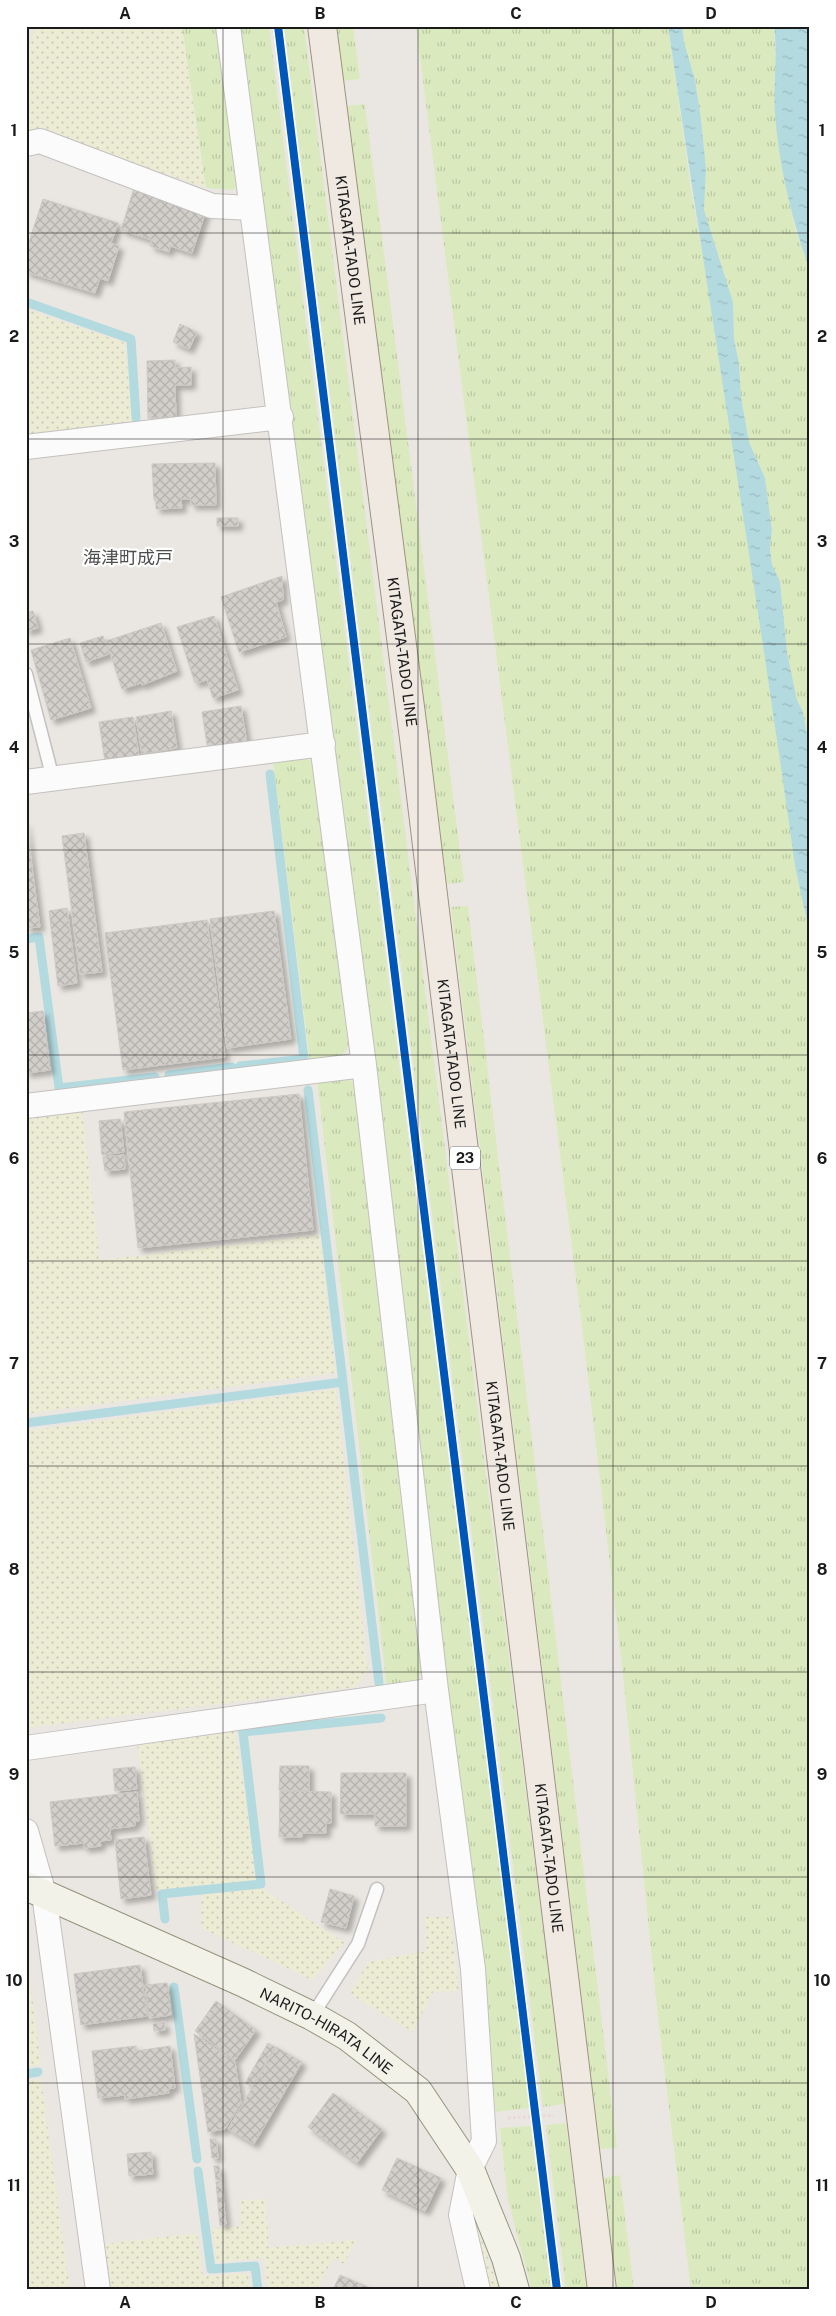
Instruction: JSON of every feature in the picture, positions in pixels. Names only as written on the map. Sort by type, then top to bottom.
[{"type":"main road","name":"KITAGATA-TADO LINE","points":[[322,26],[414,738],[602,2290]]},
{"type":"main road","name":"NARITO-HIRATA LINE","points":[[35,1890],[242,1982],[312,2016],[347,2036],[418,2091],[470,2169],[506,2258],[515,2290]]},
{"type":"street","points":[[228,26],[364,1064],[436,1690],[473,1969],[484,2141],[470,2169],[461,2215],[478,2290]]},
{"type":"street","points":[[26,144],[40,141],[212,206],[252,208]]},
{"type":"street","points":[[26,446],[280,417]]},
{"type":"street","points":[[26,782],[323,744]]},
{"type":"street","points":[[26,1106],[364,1064]]},
{"type":"street","points":[[26,1748],[436,1690]]},
{"type":"street","points":[[26,1831],[98,2290]]},
{"type":"lane","points":[[26,674],[53,779]]},
{"type":"lane","points":[[312,2016],[358,1944],[377,1888]]},
{"type":"path","points":[[278,26],[557,2290]]},
{"type":"path","points":[[483,2120],[581,2112]]},
{"type":"green space","points":[[35,26],[182,26],[206,188],[44,132],[26,135],[26,63]]},
{"type":"green space","points":[[182,26],[218,26],[238,180],[234,190],[206,188]]},
{"type":"green space","points":[[240,26],[269,26],[530,2108],[496,2112],[335,745]]},
{"type":"green space","points":[[284,26],[304,26],[565,2104],[543,2107]]},
{"type":"green space","points":[[336,26],[353,26],[360,79],[344,81]]},
{"type":"green space","points":[[416,26],[668,26],[691,189],[712,309],[771,690],[795,866],[808,926],[810,948],[810,2290],[691,2290],[658,2017],[622,1666],[580,1310]]},
{"type":"green space","points":[[682,26],[774,26],[781,165],[795,228],[810,271],[810,752],[803,712],[797,700],[787,652],[780,581],[772,565],[770,548],[772,530],[765,478],[749,442],[741,397],[739,363],[734,339],[733,302],[704,210],[706,169],[701,119],[695,80],[684,42]]},
{"type":"green space","points":[[365,104],[464,882],[447,884],[347,106]]},
{"type":"green space","points":[[26,309],[125,343],[133,424],[26,437]]},
{"type":"green space","points":[[306,758],[314,763],[350,1041],[347,1049],[339,1059],[310,1062],[273,761]]},
{"type":"green space","points":[[468,906],[617,2148],[600,2149],[451,907]]},
{"type":"green space","points":[[344,1076],[358,1085],[424,1668],[413,1686],[387,1689],[317,1079]]},
{"type":"green space","points":[[82,1108],[100,1260],[320,1235],[336,1373],[26,1414],[26,1115]]},
{"type":"green space","points":[[336,1389],[368,1671],[356,1687],[26,1728],[26,1431]]},
{"type":"green space","points":[[235,1729],[258,1880],[156,1890],[137,1743]]},
{"type":"green space","points":[[262,1888],[345,1943],[312,1980],[201,1928],[201,1894]]},
{"type":"green space","points":[[425,1917],[450,1917],[459,1991],[433,1992],[413,2032],[350,1994],[368,1962],[426,1951]]},
{"type":"green space","points":[[26,1950],[41,2065],[26,2067]]},
{"type":"green space","points":[[41,2079],[70,2290],[26,2290],[26,2081]]},
{"type":"green space","points":[[566,2123],[587,2290],[566,2290],[546,2125]]},
{"type":"green space","points":[[531,2126],[551,2290],[532,2290],[508,2200],[500,2128]]},
{"type":"green space","points":[[620,2175],[634,2290],[617,2290],[603,2178]]},
{"type":"green space","points":[[266,2199],[269,2248],[356,2240],[344,2264],[333,2258],[317,2290],[268,2290],[264,2258],[217,2262],[212,2229],[241,2226],[240,2200]]},
{"type":"green space","points":[[472,2212],[498,2287],[499,2290],[487,2290]]},
{"type":"green space","points":[[197,2233],[203,2276],[248,2273],[250,2290],[110,2290],[104,2244]]},
{"type":"water","points":[[668,26],[682,26],[684,42],[695,80],[706,169],[704,210],[733,302],[734,339],[739,363],[741,397],[749,442],[765,478],[772,530],[770,548],[772,565],[780,581],[787,652],[797,700],[803,712],[810,752],[810,948],[808,926],[795,866]]},
{"type":"water","points":[[774,26],[810,26],[810,271],[792,213],[783,174],[777,134]]},
{"type":"building","points":[[134,188],[206,211],[192,253],[170,246],[169,252],[150,246],[152,240],[121,230]]},
{"type":"building","points":[[43,199],[118,223],[111,243],[119,246],[108,281],[100,278],[95,293],[26,272],[26,251]]},
{"type":"building","points":[[180,324],[197,332],[189,349],[173,342]]},
{"type":"building","points":[[175,360],[175,368],[191,367],[191,385],[175,385],[176,418],[148,418],[147,361]]},
{"type":"building","points":[[215,463],[216,505],[191,505],[191,499],[181,499],[182,508],[156,509],[152,464]]},
{"type":"building","points":[[217,518],[238,518],[238,526],[217,526]]},
{"type":"building","points":[[282,576],[283,600],[276,602],[286,637],[239,652],[221,597]]},
{"type":"building","points":[[33,611],[38,628],[26,631],[26,613]]},
{"type":"building","points":[[214,616],[238,690],[213,698],[207,680],[195,683],[177,627]]},
{"type":"building","points":[[161,623],[177,671],[142,685],[141,683],[122,689],[106,641]]},
{"type":"building","points":[[103,636],[109,654],[86,662],[80,643]]},
{"type":"building","points":[[70,638],[91,708],[51,720],[31,650]]},
{"type":"building","points":[[241,706],[247,744],[208,750],[202,712]]},
{"type":"building","points":[[171,711],[177,748],[142,754],[136,717]]},
{"type":"building","points":[[133,717],[139,756],[105,761],[99,722]]},
{"type":"building","points":[[26,822],[40,927],[26,928]]},
{"type":"building","points":[[84,833],[102,972],[80,974],[62,836]]},
{"type":"building","points":[[67,908],[77,983],[58,986],[49,911]]},
{"type":"building","points":[[274,911],[291,1039],[227,1048],[210,919]]},
{"type":"building","points":[[207,920],[225,1057],[123,1070],[105,933]]},
{"type":"building","points":[[43,1011],[50,1070],[26,1073],[26,1013]]},
{"type":"building","points":[[299,1094],[313,1230],[138,1248],[124,1112]]},
{"type":"building","points":[[120,1119],[124,1152],[102,1155],[99,1121]]},
{"type":"building","points":[[124,1155],[125,1169],[105,1171],[103,1157]]},
{"type":"building","points":[[280,1766],[309,1766],[309,1791],[279,1790]]},
{"type":"building","points":[[135,1767],[137,1789],[115,1791],[113,1769]]},
{"type":"building","points":[[341,1773],[406,1773],[406,1826],[375,1826],[375,1814],[340,1814]]},
{"type":"building","points":[[280,1791],[331,1792],[331,1823],[326,1823],[326,1833],[302,1833],[302,1837],[279,1837]]},
{"type":"building","points":[[137,1792],[139,1821],[135,1821],[135,1826],[110,1829],[111,1840],[100,1841],[101,1846],[84,1848],[84,1843],[55,1846],[50,1802]]},
{"type":"building","points":[[144,1837],[151,1895],[121,1899],[115,1840]]},
{"type":"building","points":[[330,1889],[354,1896],[346,1928],[321,1922]]},
{"type":"building","points":[[140,1965],[147,2016],[81,2025],[74,1974]]},
{"type":"building","points":[[167,1983],[171,2015],[149,2018],[145,1985]]},
{"type":"building","points":[[216,2001],[256,2030],[235,2060],[195,2031]]},
{"type":"building","points":[[164,2022],[165,2030],[154,2031],[153,2024]]},
{"type":"building","points":[[194,2034],[235,2062],[241,2103],[225,2129],[208,2132]]},
{"type":"building","points":[[268,2043],[275,2047],[252,2087],[245,2083]]},
{"type":"building","points":[[136,2046],[136,2051],[170,2046],[175,2088],[168,2089],[169,2093],[125,2099],[125,2095],[98,2098],[92,2051]]},
{"type":"building","points":[[276,2047],[302,2062],[254,2144],[228,2129]]},
{"type":"building","points":[[333,2093],[382,2129],[357,2163],[308,2127]]},
{"type":"building","points":[[210,2139],[216,2139],[218,2158],[212,2158]]},
{"type":"building","points":[[151,2152],[153,2174],[129,2176],[127,2154]]},
{"type":"building","points":[[397,2158],[441,2178],[425,2211],[382,2190]]},
{"type":"building","points":[[214,2166],[219,2166],[221,2180],[216,2180]]},
{"type":"building","points":[[221,2181],[226,2224],[220,2225],[216,2182]]},
{"type":"building","points":[[340,2275],[375,2290],[333,2290]]},
{"type":"waterway","points":[[26,302],[131,339],[136,418]]},
{"type":"waterway","points":[[240,1066],[304,1059],[270,774]]},
{"type":"waterway","points":[[26,939],[39,937],[59,1088],[155,1077]]},
{"type":"waterway","points":[[169,1075],[232,1067]]},
{"type":"waterway","points":[[308,1090],[379,1683]]},
{"type":"waterway","points":[[26,1423],[343,1382]]},
{"type":"waterway","points":[[165,1919],[162,1894],[261,1884],[243,1732],[381,1718]]},
{"type":"waterway","points":[[174,1987],[197,2159]]},
{"type":"waterway","points":[[26,2074],[38,2072]]},
{"type":"waterway","points":[[198,2171],[211,2269],[255,2266],[258,2290]]},
{"type":"cycle path","points":[[278,26],[557,2290]]},
{"type":"district","name":"海津町成戸","points":[[128,557]]}]
